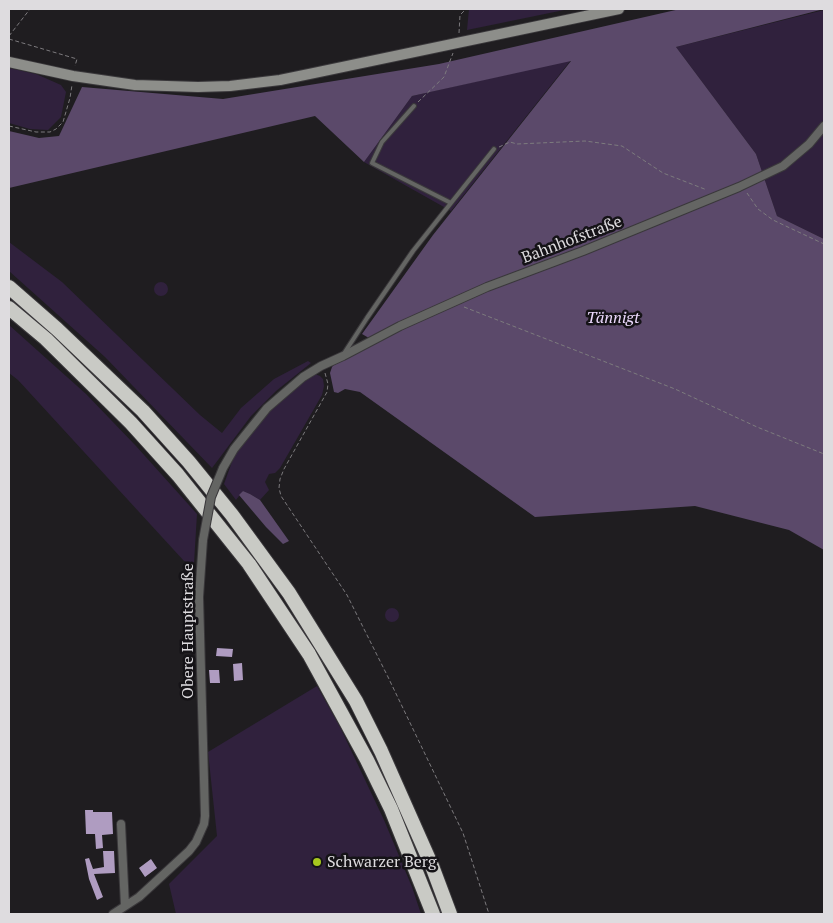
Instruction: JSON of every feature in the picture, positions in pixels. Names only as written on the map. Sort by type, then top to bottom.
[{"type":"highway","points":[[9,287],[57,329],[143,410],[232,515],[289,593],[356,702],[381,751],[432,866],[450,914]]},
{"type":"highway","points":[[9,308],[46,339],[131,423],[178,475],[249,564],[309,654],[368,760],[395,818],[432,914]]},
{"type":"main road","points":[[9,62],[72,76],[119,83],[159,87],[230,86],[280,80],[619,9]]},
{"type":"street","name":"Bahnhofstraße","points":[[320,366],[452,302],[719,196],[783,166],[809,144],[824,126]]},
{"type":"street","name":"Obere Hauptstraße","points":[[113,914],[139,897],[189,851],[196,842],[206,816],[199,597],[203,540],[211,497],[223,468],[234,449],[267,408],[303,377],[320,366]]},
{"type":"street","points":[[121,824],[125,906]]},
{"type":"lane","points":[[414,106],[382,142],[372,163],[451,203]]},
{"type":"lane","points":[[342,356],[413,251],[494,149]]},
{"type":"path","points":[[9,36],[30,9]]},
{"type":"path","points":[[414,106],[444,77],[458,43],[460,15],[466,9]]},
{"type":"path","points":[[9,39],[77,59],[72,76],[70,98],[63,122],[56,129],[50,132],[36,132],[9,126]]},
{"type":"path","points":[[494,149],[510,142],[517,144],[585,141],[622,146],[663,173],[719,196]]},
{"type":"path","points":[[745,184],[746,192],[758,210],[773,220],[824,244]]},
{"type":"path","points":[[452,302],[675,389],[757,427],[824,454]]},
{"type":"path","points":[[320,366],[327,376],[327,392],[284,469],[280,479],[279,488],[281,496],[347,595],[388,676],[463,833],[489,914]]},
{"type":"shaded area","points":[[469,9],[569,9],[467,30]]},
{"type":"shaded area","points":[[824,10],[824,239],[777,216],[756,154],[676,47]]},
{"type":"shaded area","points":[[571,60],[451,211],[364,162],[412,96]]},
{"type":"shaded area","points":[[9,68],[36,74],[61,85],[66,92],[61,117],[48,130],[30,129],[9,123]]},
{"type":"shaded area","points":[[9,242],[62,282],[200,415],[222,433],[241,408],[274,379],[308,361],[311,363],[276,391],[251,416],[212,468],[105,357],[9,271]]},
{"type":"shaded area","points":[[158,282],[164,282],[168,289],[164,296],[158,296],[154,292],[154,286]]},
{"type":"shaded area","points":[[9,325],[86,394],[197,514],[194,563],[184,561],[18,380],[9,373]]},
{"type":"shaded area","points":[[315,374],[323,379],[322,395],[280,468],[275,473],[269,474],[265,482],[269,490],[260,500],[243,491],[236,500],[224,484],[233,459],[248,434],[265,414],[302,382]]},
{"type":"shaded area","points":[[389,608],[395,608],[399,615],[395,622],[389,622],[385,618],[385,612]]},
{"type":"shaded area","points":[[317,686],[340,727],[384,820],[412,887],[421,914],[176,914],[169,884],[217,836],[208,752]]},
{"type":"green space","name":"Tännigt","points":[[680,9],[824,9],[676,47],[756,154],[777,216],[824,239],[824,550],[789,530],[695,506],[535,517],[360,392],[345,389],[338,393],[334,392],[330,373],[332,367],[336,362],[374,341],[362,334],[433,235],[571,61],[412,96],[364,162],[315,116],[9,188],[9,131],[39,138],[59,136],[82,87],[223,99],[439,64]]},
{"type":"green space","points":[[243,491],[260,500],[289,541],[283,544],[266,527],[239,495]]},
{"type":"building","points":[[217,648],[233,649],[232,657],[216,656]]},
{"type":"building","points":[[242,663],[243,680],[234,681],[233,664]]},
{"type":"building","points":[[209,670],[219,670],[220,683],[210,683]]},
{"type":"building","points":[[85,810],[112,812],[113,834],[102,835],[103,848],[96,849],[95,834],[86,834]]},
{"type":"building","points":[[103,851],[114,851],[115,873],[94,874],[103,897],[97,900],[89,879],[85,859],[89,858],[93,869],[104,867]]},
{"type":"building","points":[[151,859],[157,868],[145,877],[139,868]]},
{"type":"place","name":"Schwarzer Berg","points":[[317,862]]}]
